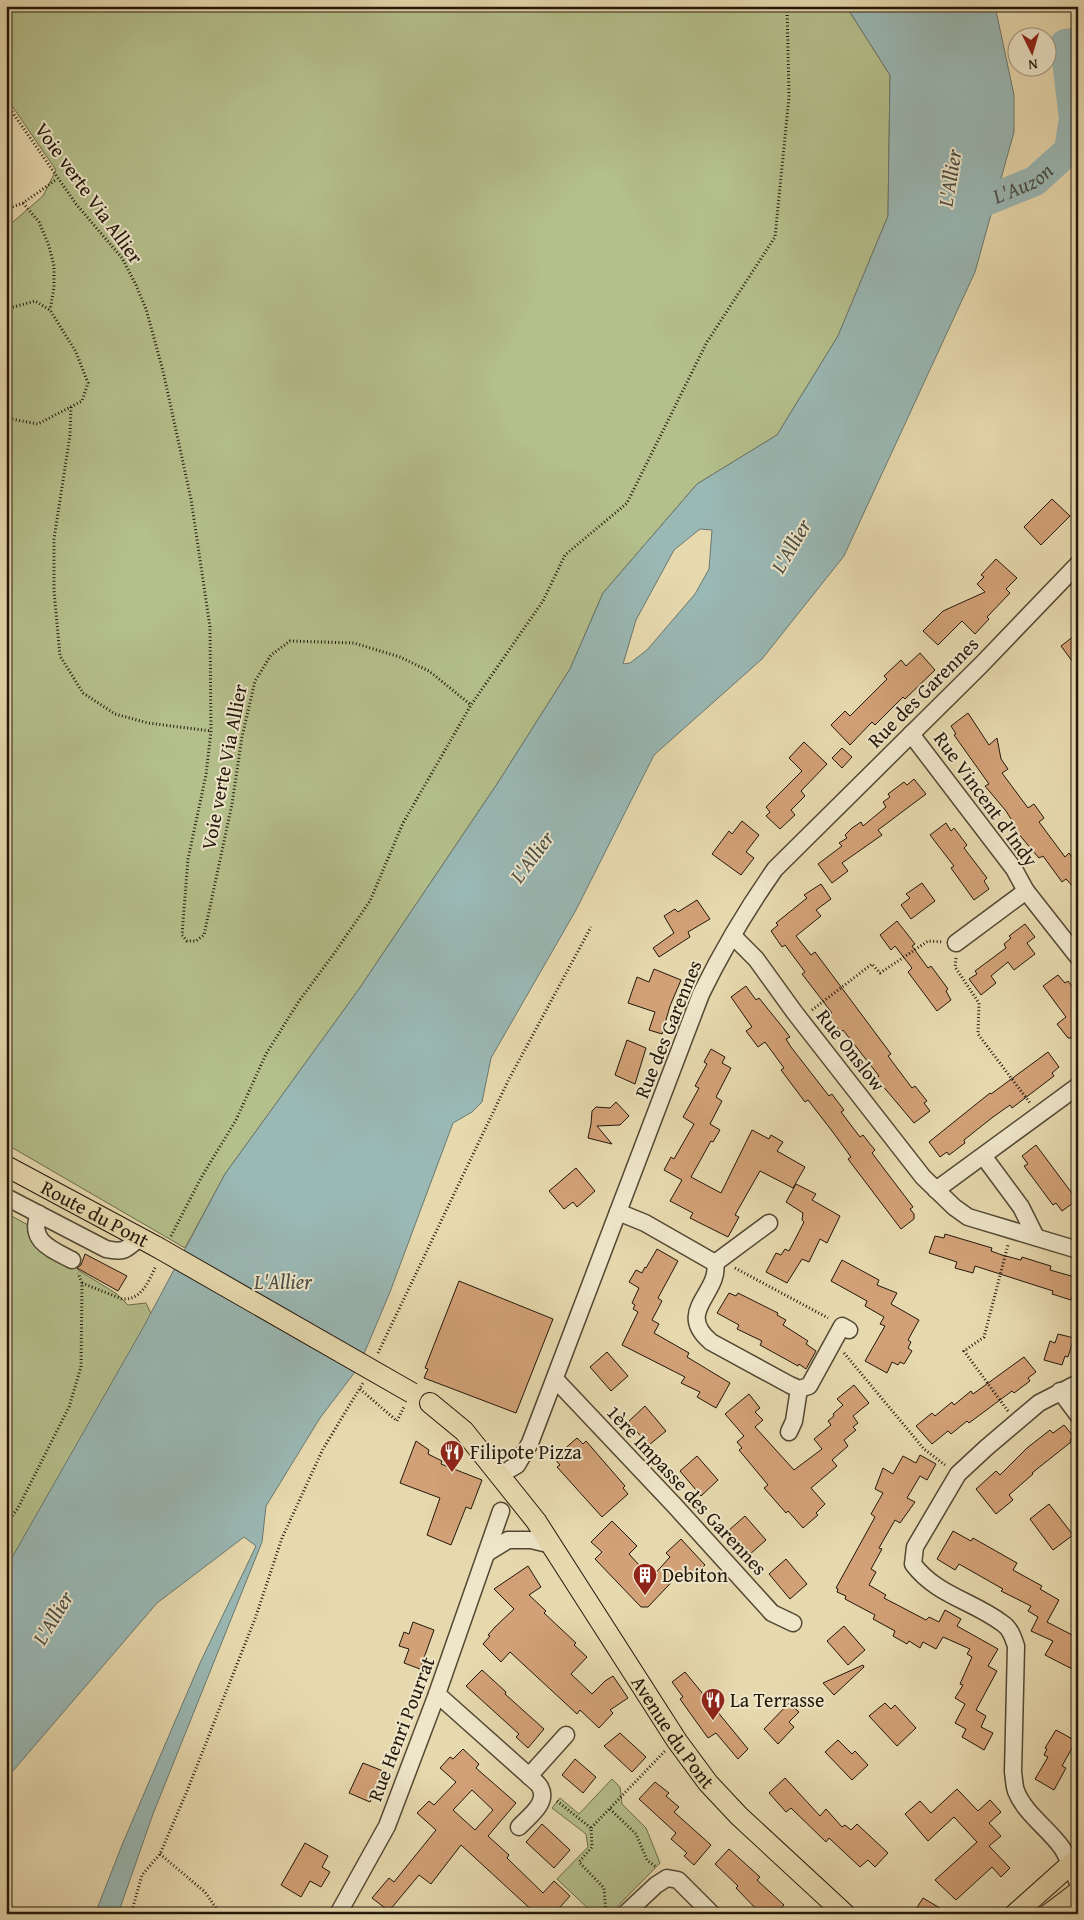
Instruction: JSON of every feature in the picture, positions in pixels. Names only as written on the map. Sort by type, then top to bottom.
[{"type":"main road","name":"Route du Pont","points":[[6,1166],[138,1239],[162,1249],[430,1403]]},
{"type":"main road","name":"Avenue du Pont","points":[[430,1403],[494,1451],[510,1469],[536,1521]]},
{"type":"main road","name":"Avenue du Pont","points":[[430,1403],[464,1431],[536,1521],[677,1741],[708,1783],[779,1854],[845,1914]]},
{"type":"main road","points":[[1015,1914],[1074,1862]]},
{"type":"main road","points":[[1049,1914],[1078,1892]]},
{"type":"street","name":"Rue des Garennes","points":[[510,1469],[517,1465],[530,1443],[702,994],[752,902],[775,869],[1076,571]]},
{"type":"street","name":"Rue Vincent d'Indy","points":[[911,734],[1014,869],[1026,891],[1078,957]]},
{"type":"street","name":"Rue Vincent d'Indy","points":[[956,943],[1026,891]]},
{"type":"street","name":"Rue Onslow","points":[[733,936],[756,959],[800,1019],[923,1177],[954,1207],[968,1217],[1078,1250]]},
{"type":"street","points":[[936,1190],[1078,1086]]},
{"type":"street","points":[[984,1156],[1021,1207],[1036,1237]]},
{"type":"street","points":[[6,1197],[106,1250],[118,1252],[127,1249],[138,1239]]},
{"type":"street","points":[[618,1212],[645,1223],[718,1261]]},
{"type":"street","points":[[39,1214],[35,1224],[36,1233],[42,1242],[72,1260]]},
{"type":"street","points":[[769,1223],[718,1261],[717,1270],[698,1307],[696,1318],[702,1335],[711,1342],[799,1389],[809,1386],[841,1332]]},
{"type":"street","name":"1ère Impasse des Garennes","points":[[555,1379],[675,1506],[772,1614],[793,1623]]},
{"type":"street","points":[[1078,1384],[1060,1391],[1040,1403],[958,1474],[915,1547],[913,1564],[922,1576],[942,1590],[1003,1623],[1011,1633],[1016,1646],[1013,1772],[1016,1790],[1027,1810],[1049,1831],[1074,1862],[1078,1883]]},
{"type":"street","points":[[789,1432],[794,1421],[799,1389]]},
{"type":"street","points":[[1060,1391],[1078,1415]]},
{"type":"street","name":"Rue Henri Pourrat","points":[[338,1914],[387,1826],[437,1694],[501,1511]]},
{"type":"street","points":[[487,1553],[508,1540],[531,1540],[552,1545]]},
{"type":"street","points":[[437,1694],[541,1788],[542,1798],[540,1806],[519,1827]]},
{"type":"street","points":[[529,1776],[566,1735]]},
{"type":"street","points":[[625,1914],[656,1885],[667,1878],[678,1880],[712,1914]]},
{"type":"path","points":[[6,1524],[18,1508],[69,1407],[81,1367],[82,1283],[122,1299],[135,1297],[145,1289],[162,1249],[236,1120],[266,1054],[299,1001],[334,955],[370,901],[403,823],[471,705],[543,601],[565,556],[627,503],[707,342],[774,237],[789,97],[787,6]]},
{"type":"path","name":"Voie verte Via Allier","points":[[6,103],[57,179],[122,258],[136,284],[149,318],[163,371],[191,499],[210,627],[212,731],[206,775],[188,859],[182,935],[187,941],[196,941],[204,935],[232,804],[242,737],[255,680],[271,655],[290,641],[354,643],[400,657],[429,671],[471,705]]},
{"type":"path","points":[[6,209],[23,203],[57,179]]},
{"type":"path","points":[[23,203],[39,222],[49,246],[54,266],[54,288],[50,310]]},
{"type":"path","points":[[6,309],[35,301],[50,310],[76,352],[88,383],[82,401],[38,424],[6,418]]},
{"type":"path","points":[[71,407],[70,435],[54,539],[54,591],[60,656],[83,693],[115,714],[148,723],[212,731]]},
{"type":"path","points":[[378,1353],[509,1079],[591,927]]},
{"type":"path","points":[[800,1019],[872,964],[880,974],[928,941],[956,943],[955,967],[979,1003],[978,1034],[1039,1116]]},
{"type":"path","points":[[1012,1231],[984,1337],[964,1351],[1016,1422]]},
{"type":"path","points":[[718,1261],[841,1332],[924,1449],[958,1474]]},
{"type":"path","points":[[131,1914],[142,1876],[160,1854],[256,1616],[282,1538],[323,1449],[365,1380]]},
{"type":"path","points":[[360,1389],[397,1421]]},
{"type":"path","points":[[591,1828],[663,1753],[677,1741]]},
{"type":"path","points":[[542,1798],[560,1802],[591,1828],[592,1847],[579,1862],[604,1888],[606,1914]]},
{"type":"path","points":[[610,1809],[636,1834],[647,1860],[667,1878]]},
{"type":"path","points":[[160,1854],[205,1892],[220,1914]]},
{"type":"green space","points":[[6,6],[846,6],[890,75],[888,216],[838,336],[777,435],[697,484],[603,593],[570,669],[499,781],[359,989],[225,1174],[185,1248],[6,1144],[6,228],[43,196],[56,170],[6,97]]},
{"type":"green space","points":[[6,1213],[41,1232],[70,1256],[78,1270],[117,1294],[128,1305],[146,1303],[154,1320],[6,1607]]},
{"type":"green space","points":[[612,1779],[620,1787],[622,1804],[646,1828],[660,1863],[610,1914],[594,1914],[557,1879],[588,1847],[586,1834],[552,1808],[560,1798],[579,1814]]},
{"type":"water","name":"L'Allier","points":[[846,6],[995,6],[1006,58],[1006,78],[1010,78],[1014,95],[1014,132],[975,272],[844,556],[762,659],[654,755],[576,910],[491,1058],[482,1102],[472,1112],[453,1123],[390,1292],[358,1368],[320,1418],[266,1506],[262,1542],[153,1814],[118,1914],[95,1914],[122,1845],[200,1663],[256,1546],[244,1537],[157,1603],[6,1779],[6,1568],[144,1326],[225,1174],[359,989],[499,781],[570,669],[603,593],[697,484],[777,435],[838,336],[888,216],[890,75]],"holes":[[[700,529],[712,530],[709,569],[695,594],[647,650],[630,663],[623,664],[636,620],[674,550]]]},
{"type":"building","points":[[1052,499],[1070,516],[1041,545],[1024,527]]},
{"type":"building","points":[[996,559],[1017,578],[1006,589],[1010,593],[987,617],[989,619],[975,634],[962,621],[938,645],[923,631],[943,611],[985,592],[977,584],[984,577],[981,575]]},
{"type":"building","points":[[1078,633],[1078,669],[1061,646]]},
{"type":"building","points":[[920,653],[935,670],[905,699],[903,697],[875,725],[872,722],[850,745],[831,725],[845,711],[850,716],[887,679],[884,676],[901,660],[906,666]]},
{"type":"building","points":[[968,713],[989,745],[997,738],[1001,759],[1008,769],[1002,773],[1028,808],[1034,804],[1044,818],[1039,822],[1065,857],[1069,853],[1078,865],[1078,892],[1066,879],[1062,882],[1043,856],[1039,858],[1014,828],[1016,827],[1006,811],[985,786],[989,784],[954,735],[956,734],[951,726]]},
{"type":"building","points":[[804,742],[827,764],[801,791],[805,796],[791,810],[795,815],[780,829],[766,816],[770,812],[766,807],[802,771],[789,758]]},
{"type":"building","points":[[842,748],[852,757],[842,768],[832,758]]},
{"type":"building","points":[[914,779],[926,794],[878,830],[882,835],[842,863],[848,871],[832,883],[818,864],[842,846],[839,843],[847,838],[845,835],[852,828],[861,822],[863,826],[886,807],[883,802],[890,797],[888,794],[904,782],[907,785]]},
{"type":"building","points":[[742,821],[759,835],[746,852],[754,858],[741,875],[712,854],[729,831],[732,834]]},
{"type":"building","points":[[946,823],[951,831],[954,828],[967,845],[964,848],[987,878],[984,881],[989,889],[974,900],[951,868],[954,866],[930,835]]},
{"type":"building","points":[[922,883],[935,901],[911,919],[901,905],[910,898],[906,894]]},
{"type":"building","points":[[821,884],[831,899],[816,910],[821,916],[796,936],[811,955],[815,952],[891,1054],[888,1056],[912,1088],[915,1086],[927,1101],[924,1103],[930,1111],[914,1123],[876,1078],[879,1076],[843,1030],[841,1032],[828,1016],[832,1013],[802,974],[805,972],[785,945],[782,947],[771,931],[778,925],[776,923],[807,898],[804,895]]},
{"type":"building","points":[[697,900],[710,919],[688,932],[690,937],[659,957],[653,948],[674,933],[664,916],[675,909],[678,912]]},
{"type":"building","points":[[897,921],[915,944],[912,946],[928,968],[931,966],[948,989],[946,991],[951,1000],[937,1011],[908,972],[912,968],[895,946],[891,950],[880,935]]},
{"type":"building","points":[[1025,924],[1035,937],[1027,943],[1035,954],[1014,970],[1008,962],[991,976],[996,983],[981,995],[969,979],[977,974],[975,971],[1006,948],[1004,944],[1011,938],[1009,936]]},
{"type":"building","points":[[654,969],[681,980],[670,1006],[662,1034],[649,1030],[655,1012],[628,1003],[637,977],[649,982]]},
{"type":"building","points":[[1058,975],[1065,983],[1068,981],[1078,994],[1078,1034],[1073,1038],[1068,1038],[1057,1024],[1066,1017],[1043,986]]},
{"type":"building","points":[[746,986],[756,1000],[759,998],[784,1029],[790,1037],[786,1039],[791,1047],[829,1096],[832,1094],[844,1110],[841,1112],[860,1137],[863,1135],[875,1150],[872,1153],[913,1207],[910,1209],[914,1214],[914,1219],[901,1229],[848,1159],[851,1157],[832,1131],[808,1100],[805,1102],[781,1070],[784,1068],[765,1042],[758,1047],[746,1031],[752,1027],[731,997]]},
{"type":"building","points":[[627,1040],[646,1048],[635,1084],[615,1075]]},
{"type":"building","points":[[711,1049],[725,1057],[722,1063],[731,1068],[716,1097],[722,1101],[710,1124],[720,1130],[713,1142],[711,1141],[691,1177],[721,1193],[752,1130],[769,1139],[771,1135],[783,1142],[777,1151],[805,1167],[793,1188],[760,1171],[735,1215],[739,1217],[728,1237],[690,1218],[693,1213],[670,1201],[682,1180],[664,1170],[671,1157],[674,1159],[694,1124],[683,1117],[699,1088],[695,1086],[707,1064],[704,1062]]},
{"type":"building","points":[[1048,1052],[1059,1067],[1052,1073],[1054,1076],[1012,1108],[1010,1105],[993,1117],[964,1140],[965,1143],[949,1155],[947,1152],[940,1157],[929,1142],[990,1093]]},
{"type":"building","points":[[616,1102],[629,1116],[620,1125],[597,1126],[612,1144],[588,1138],[592,1111],[596,1107],[610,1108]]},
{"type":"building","points":[[1036,1145],[1077,1200],[1062,1211],[1056,1203],[1053,1205],[1024,1166],[1028,1164],[1022,1156]]},
{"type":"building","points":[[576,1168],[595,1191],[577,1207],[573,1202],[564,1209],[549,1191]]},
{"type":"building","points":[[796,1184],[816,1194],[812,1200],[840,1216],[827,1243],[820,1239],[809,1262],[802,1259],[787,1283],[766,1272],[776,1253],[781,1255],[785,1249],[789,1251],[804,1222],[802,1220],[803,1213],[786,1202]]},
{"type":"building","points":[[945,1234],[992,1248],[991,1251],[1002,1255],[1021,1260],[1022,1257],[1051,1266],[1050,1270],[1078,1278],[1078,1296],[1073,1294],[1071,1300],[1052,1294],[1053,1291],[975,1266],[973,1273],[955,1268],[957,1262],[929,1253],[935,1236],[944,1238]]},
{"type":"building","points":[[657,1249],[678,1261],[658,1298],[662,1301],[652,1320],[659,1324],[654,1333],[689,1353],[687,1357],[730,1383],[716,1408],[697,1397],[700,1392],[681,1383],[685,1377],[622,1345],[638,1312],[633,1309],[635,1305],[632,1303],[639,1288],[629,1282],[636,1270],[642,1273]]},
{"type":"building","points":[[85,1254],[127,1276],[118,1291],[77,1268],[81,1265]]},
{"type":"building","points":[[842,1260],[879,1280],[877,1285],[897,1293],[891,1304],[919,1320],[908,1340],[911,1342],[908,1348],[912,1351],[904,1364],[900,1362],[898,1365],[892,1362],[887,1373],[865,1361],[885,1326],[880,1324],[884,1317],[865,1306],[867,1301],[831,1281]]},
{"type":"building","points":[[459,1281],[553,1319],[516,1413],[424,1378],[428,1369],[425,1368]]},
{"type":"building","points":[[729,1293],[736,1296],[738,1293],[778,1313],[777,1315],[786,1320],[783,1325],[808,1341],[806,1344],[816,1351],[806,1369],[760,1345],[762,1341],[737,1329],[739,1325],[717,1313]]},
{"type":"building","points":[[1058,1334],[1074,1338],[1068,1357],[1065,1356],[1062,1365],[1044,1360],[1050,1341],[1055,1343]]},
{"type":"building","points":[[607,1352],[628,1376],[611,1391],[590,1367]]},
{"type":"building","points":[[1024,1357],[1036,1372],[1028,1378],[1030,1381],[1014,1393],[1012,1391],[969,1423],[967,1421],[951,1434],[948,1431],[932,1444],[916,1426],[932,1413],[935,1416],[952,1402],[954,1405],[971,1391],[973,1394]]},
{"type":"building","points":[[854,1385],[869,1403],[853,1416],[858,1423],[853,1427],[856,1430],[844,1440],[848,1446],[832,1460],[837,1466],[811,1488],[825,1504],[816,1513],[818,1515],[803,1528],[788,1511],[786,1513],[764,1488],[768,1485],[739,1450],[742,1448],[737,1442],[744,1436],[725,1414],[749,1394],[760,1408],[755,1412],[763,1420],[755,1427],[794,1470],[822,1449],[814,1439],[831,1425],[828,1421],[843,1405],[837,1399]]},
{"type":"building","points":[[645,1406],[666,1431],[649,1445],[628,1422]]},
{"type":"building","points":[[1064,1425],[1074,1437],[1070,1440],[1071,1442],[1032,1473],[1009,1495],[1013,1500],[996,1514],[976,1489],[996,1471],[1000,1475],[1027,1448],[1050,1430],[1053,1433]]},
{"type":"building","points":[[577,1438],[583,1444],[586,1441],[625,1486],[623,1488],[628,1494],[602,1517],[557,1467],[560,1465],[554,1458]]},
{"type":"building","points":[[416,1441],[429,1450],[428,1454],[442,1461],[441,1464],[482,1480],[471,1509],[466,1507],[451,1545],[427,1535],[440,1498],[400,1483]]},
{"type":"building","points":[[920,1455],[936,1464],[927,1480],[920,1476],[907,1498],[915,1502],[900,1523],[895,1520],[879,1548],[882,1549],[871,1569],[876,1572],[869,1585],[886,1595],[884,1598],[926,1620],[929,1617],[939,1622],[945,1610],[961,1619],[957,1626],[998,1649],[988,1666],[997,1671],[976,1710],[986,1716],[981,1727],[993,1733],[984,1750],[962,1737],[966,1729],[955,1723],[965,1704],[955,1698],[963,1685],[960,1684],[972,1657],[967,1654],[970,1649],[943,1637],[936,1649],[923,1642],[920,1648],[909,1641],[907,1644],[893,1636],[895,1631],[873,1619],[875,1615],[845,1599],[846,1596],[837,1592],[838,1589],[836,1588],[875,1517],[871,1514],[883,1493],[875,1489],[883,1468],[893,1474],[903,1456],[916,1463]]},
{"type":"building","points":[[697,1456],[718,1480],[701,1496],[680,1471]]},
{"type":"building","points":[[1049,1504],[1073,1535],[1053,1550],[1030,1519]]},
{"type":"building","points":[[745,1516],[766,1540],[749,1555],[728,1531]]},
{"type":"building","points":[[612,1521],[637,1546],[629,1554],[651,1578],[670,1557],[666,1553],[681,1539],[705,1565],[690,1580],[682,1571],[648,1607],[641,1607],[595,1559],[602,1552],[591,1542]]},
{"type":"building","points":[[953,1531],[971,1541],[973,1538],[1017,1563],[1013,1570],[1042,1586],[1040,1589],[1059,1600],[1047,1622],[1078,1638],[1078,1672],[1045,1655],[1053,1641],[1031,1631],[1038,1617],[1028,1611],[1031,1606],[1001,1591],[1003,1589],[959,1564],[955,1570],[937,1559]]},
{"type":"building","points":[[786,1559],[807,1584],[790,1599],[769,1574]]},
{"type":"building","points":[[528,1566],[541,1587],[529,1595],[546,1611],[544,1613],[576,1643],[574,1645],[587,1657],[571,1674],[592,1694],[613,1676],[628,1698],[610,1710],[613,1713],[599,1728],[580,1710],[577,1714],[510,1652],[501,1662],[483,1644],[495,1627],[514,1609],[494,1589]]},
{"type":"building","points":[[413,1622],[434,1630],[420,1669],[404,1663],[409,1649],[399,1646],[404,1632],[409,1634]]},
{"type":"building","points":[[844,1626],[865,1650],[848,1665],[827,1641]]},
{"type":"building","points":[[863,1665],[864,1667],[834,1695],[823,1683]]},
{"type":"building","points":[[482,1670],[506,1692],[505,1694],[544,1729],[528,1748],[516,1737],[519,1734],[466,1686]]},
{"type":"building","name":"La Terrasse","points":[[685,1672],[748,1749],[738,1759],[716,1733],[708,1738],[680,1699],[683,1697],[672,1682]]},
{"type":"building","points":[[789,1703],[799,1712],[789,1722],[794,1727],[778,1744],[764,1729]]},
{"type":"building","points":[[885,1703],[891,1709],[895,1705],[916,1728],[897,1746],[869,1716]]},
{"type":"building","points":[[1056,1730],[1076,1741],[1062,1766],[1066,1768],[1054,1790],[1035,1779],[1048,1757],[1044,1755],[1047,1749],[1045,1748]]},
{"type":"building","points":[[620,1733],[646,1757],[632,1772],[604,1746]]},
{"type":"building","points":[[838,1740],[852,1754],[855,1751],[868,1765],[852,1780],[825,1752]]},
{"type":"building","points":[[463,1749],[479,1764],[476,1768],[516,1803],[488,1836],[509,1855],[507,1858],[543,1893],[554,1881],[570,1896],[554,1914],[536,1914],[461,1845],[431,1884],[419,1875],[389,1911],[372,1898],[389,1878],[394,1882],[436,1830],[417,1813],[429,1801],[434,1805],[456,1782],[440,1768],[450,1757],[453,1759]],"holes":[[[472,1790],[493,1810],[475,1830],[453,1810]]]},
{"type":"building","points":[[575,1759],[596,1777],[583,1793],[562,1775]]},
{"type":"building","points":[[363,1763],[383,1771],[370,1802],[349,1793]]},
{"type":"building","points":[[785,1778],[820,1816],[826,1809],[842,1827],[845,1825],[851,1830],[857,1824],[888,1853],[875,1867],[868,1860],[860,1867],[829,1838],[826,1842],[791,1808],[786,1812],[769,1793]]},
{"type":"building","points":[[655,1782],[669,1793],[666,1796],[679,1807],[674,1812],[711,1845],[694,1865],[684,1856],[687,1853],[671,1839],[676,1833],[639,1799]]},
{"type":"building","points":[[957,1789],[978,1811],[990,1800],[1001,1812],[989,1823],[1001,1836],[989,1846],[1010,1868],[1001,1877],[992,1867],[956,1900],[935,1880],[977,1842],[954,1817],[928,1841],[905,1814],[920,1801],[931,1813]]},
{"type":"building","points":[[542,1824],[570,1850],[554,1868],[526,1842]]},
{"type":"building","points":[[305,1843],[328,1856],[322,1867],[330,1872],[321,1887],[310,1881],[301,1897],[281,1885]]},
{"type":"building","points":[[729,1849],[760,1877],[757,1880],[784,1905],[775,1914],[761,1914],[736,1888],[738,1886],[715,1864]]},
{"type":"building","points":[[923,1898],[950,1914],[913,1914]]},
{"type":"waterway","name":"L'Auzon","points":[[958,212],[1035,181],[1069,150],[1074,119],[1065,44],[1078,42]]},
{"type":"place","name":"Filipote Pizza","points":[[452,1473]]},
{"type":"place","name":"Debiton","points":[[645,1596]]},
{"type":"place","name":"La Terrasse","points":[[713,1721]]}]
